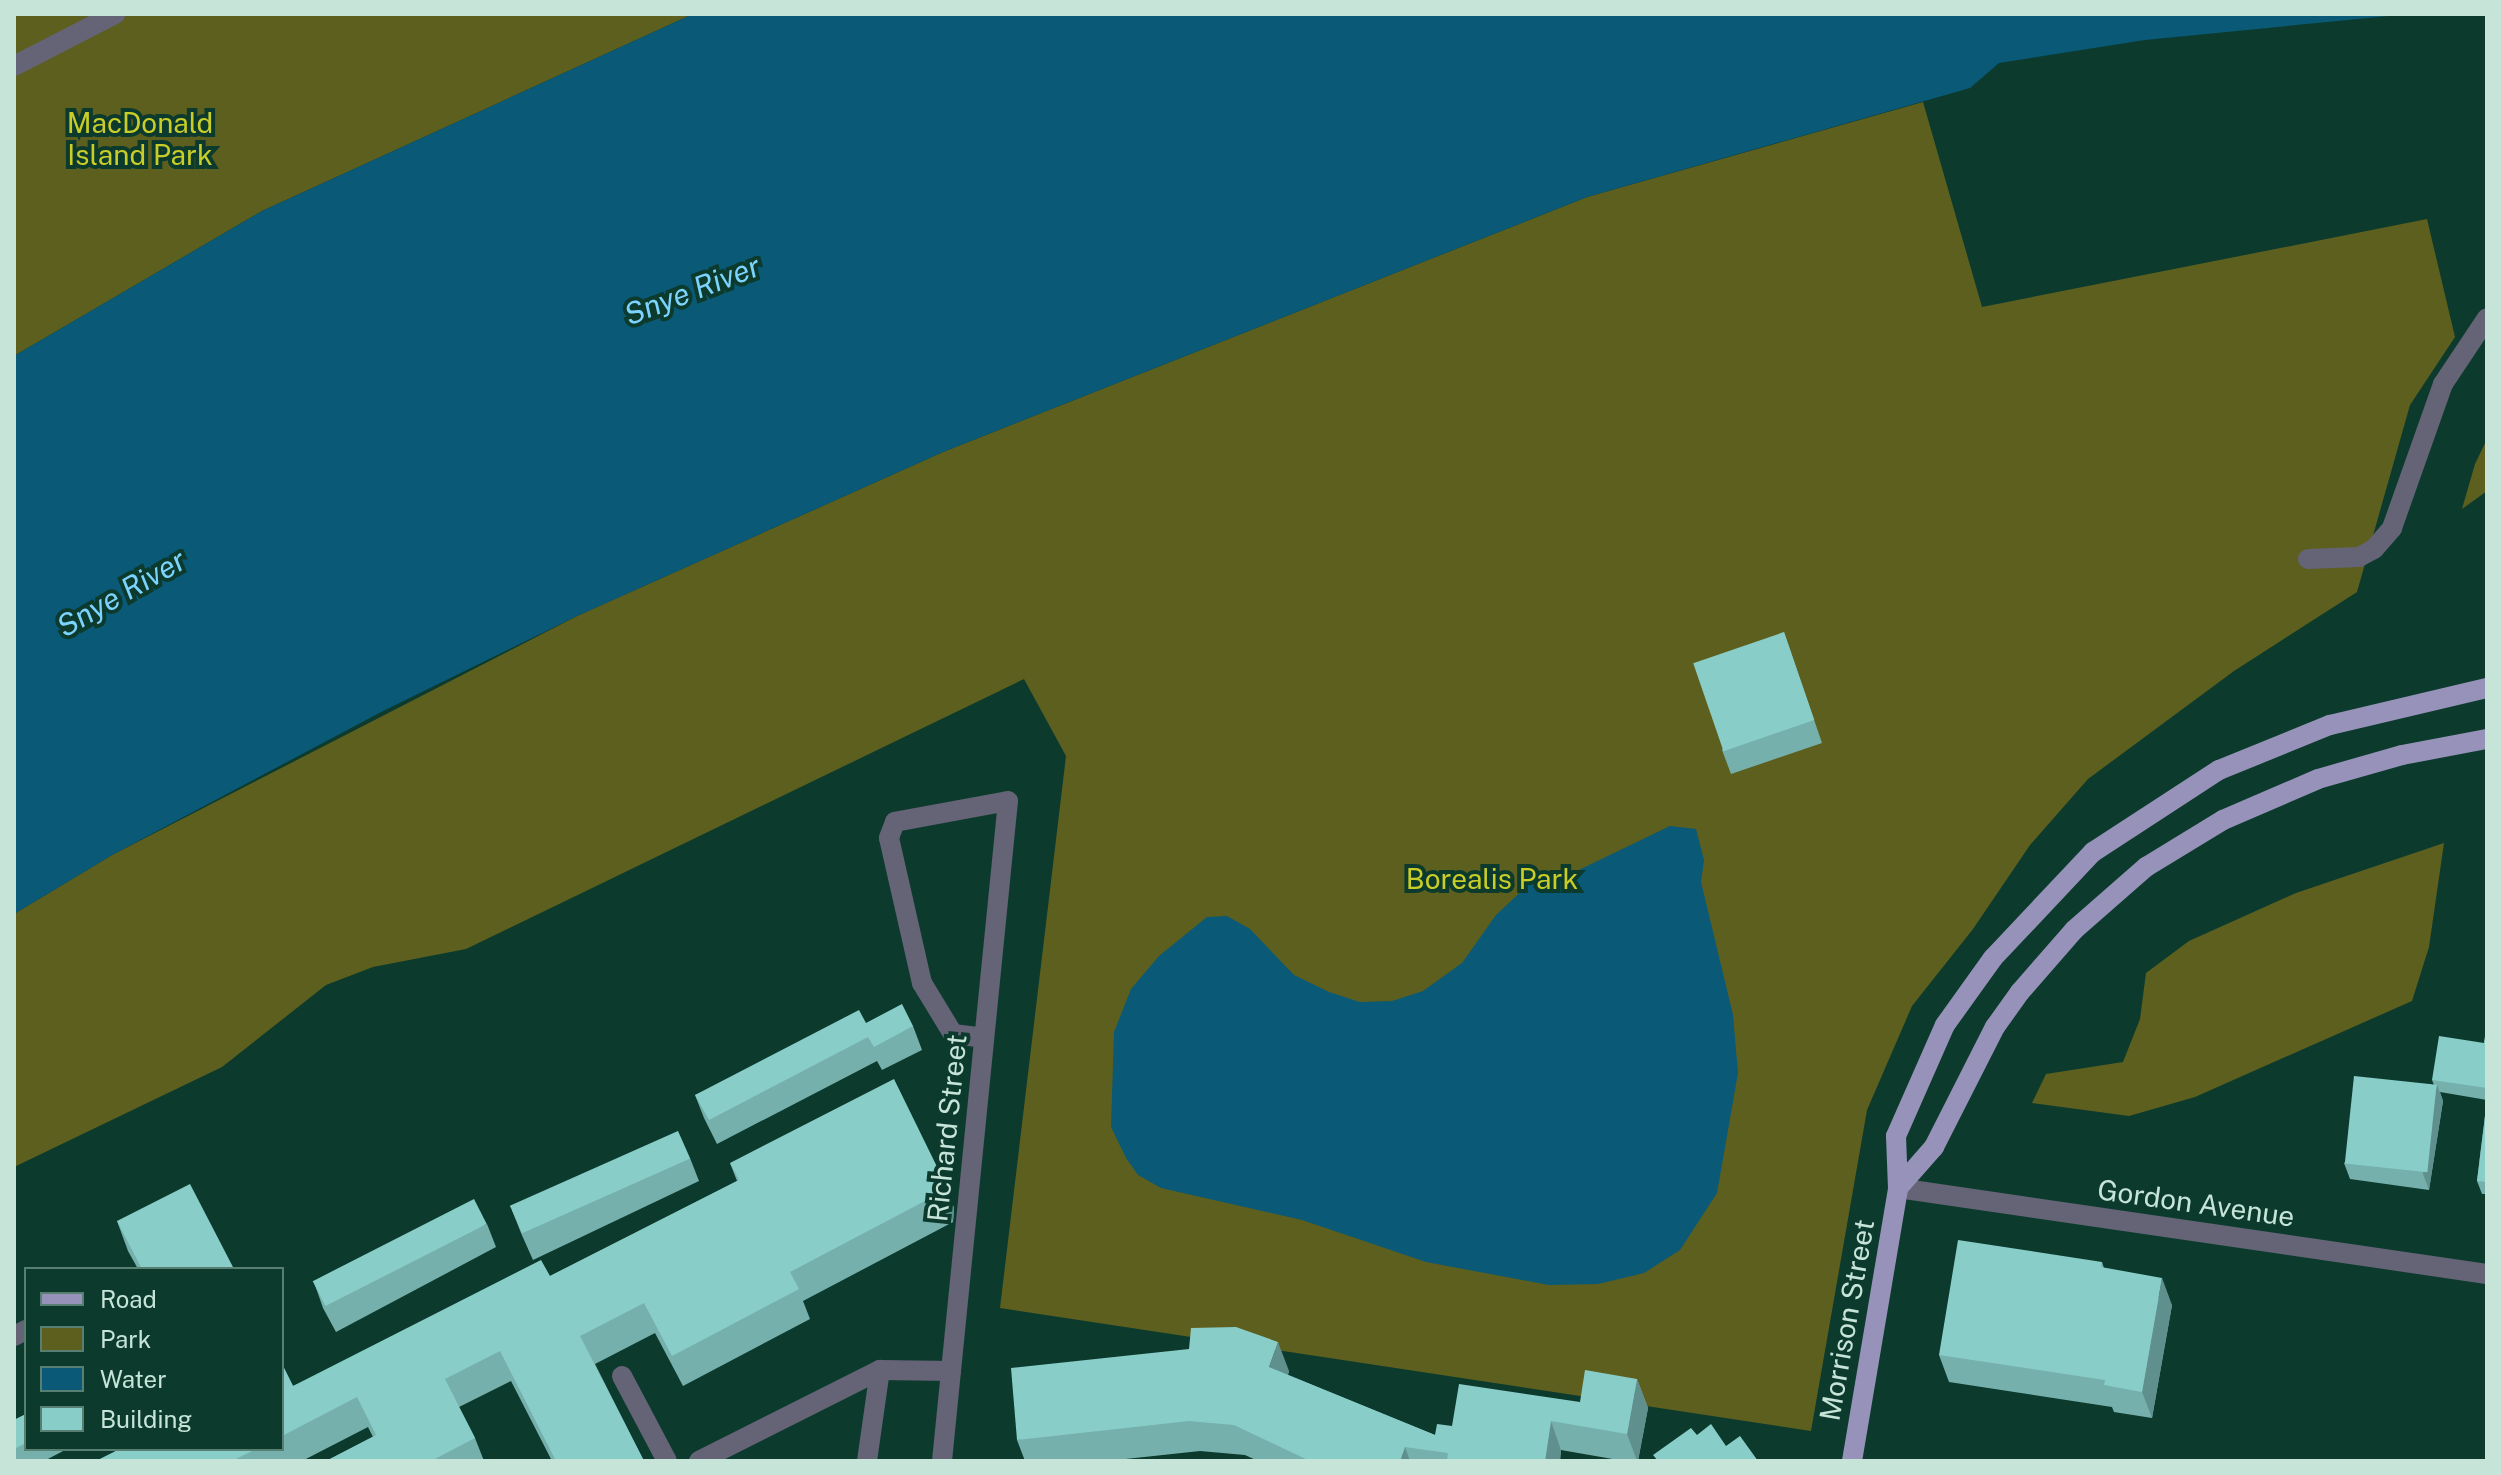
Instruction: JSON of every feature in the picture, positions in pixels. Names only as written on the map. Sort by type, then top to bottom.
[{"type":"main road","name":"Morrison Street","points":[[1852,1461],[1898,1188],[1896,1136],[1945,1025],[2016,929],[2093,852],[2194,785],[2256,752],[2365,715],[2487,688]]},
{"type":"main road","points":[[1898,1188],[1934,1147],[1995,1027],[2020,992],[2074,930],[2146,867],[2223,820],[2318,779],[2402,755],[2487,739]]},
{"type":"street","points":[[14,66],[115,14]]},
{"type":"street","points":[[2308,559],[2359,557],[2374,549],[2392,528],[2443,384],[2487,318]]},
{"type":"street","name":"Richard Street","points":[[942,1461],[1008,801],[895,822],[889,838],[922,983],[953,1034],[984,1038]]},
{"type":"street","name":"Gordon Avenue","points":[[1898,1188],[2487,1274]]},
{"type":"street","points":[[699,1461],[880,1370],[951,1371]]},
{"type":"street","points":[[867,1461],[880,1370]]},
{"type":"street","points":[[622,1376],[667,1461]]},
{"type":"green space","name":"MacDonald Island Park","points":[[14,14],[693,14],[262,211],[14,356]]},
{"type":"green space","name":"Borealis Park","points":[[1923,102],[1982,307],[2427,219],[2455,337],[2410,405],[2357,592],[2234,671],[2088,779],[2030,845],[1973,929],[1912,1006],[1867,1110],[1811,1431],[1000,1308],[1066,756],[1024,679],[466,949],[373,967],[326,985],[222,1067],[14,1167],[14,914],[112,855],[577,616],[943,452],[1587,197]]},
{"type":"green space","points":[[2487,439],[2487,491],[2462,509],[2475,464]]},
{"type":"green space","points":[[2444,843],[2429,947],[2412,1001],[2195,1097],[2129,1116],[2032,1103],[2046,1074],[2123,1062],[2140,1019],[2146,973],[2189,941],[2296,893]]},
{"type":"water","name":"Snye River","points":[[693,14],[2409,14],[2145,40],[1999,63],[1970,88],[1587,197],[943,452],[577,616],[383,711],[112,855],[14,914],[14,356],[262,211]]},
{"type":"water","points":[[1670,826],[1696,829],[1704,860],[1701,882],[1733,1015],[1738,1073],[1717,1193],[1680,1250],[1644,1273],[1598,1284],[1549,1285],[1426,1262],[1302,1220],[1161,1188],[1138,1175],[1126,1158],[1111,1127],[1114,1032],[1131,989],[1159,956],[1207,917],[1227,916],[1250,929],[1294,975],[1329,992],[1360,1002],[1392,1001],[1423,991],[1462,963],[1496,915],[1528,885],[1556,881]]},
{"type":"building","points":[[1784,632],[1814,720],[1724,751],[1693,663]]},
{"type":"building","points":[[902,1004],[913,1026],[874,1047],[868,1037],[709,1120],[695,1095],[859,1010],[866,1023]]},
{"type":"building","points":[[2486,1029],[2487,1088],[2432,1080],[2439,1036],[2484,1043]]},
{"type":"building","points":[[2354,1076],[2437,1085],[2427,1172],[2345,1164]]},
{"type":"building","points":[[894,1079],[943,1179],[942,1192],[790,1272],[799,1289],[672,1356],[644,1303],[580,1336],[644,1461],[556,1461],[500,1351],[445,1379],[475,1438],[431,1461],[326,1461],[376,1435],[357,1397],[284,1435],[284,1368],[293,1386],[541,1260],[550,1276],[739,1180],[730,1163]]},
{"type":"building","points":[[2487,1100],[2487,1182],[2477,1181]]},
{"type":"building","points":[[678,1131],[690,1158],[522,1233],[510,1206]]},
{"type":"building","points":[[190,1184],[233,1267],[141,1267],[117,1221]]},
{"type":"building","points":[[474,1199],[487,1224],[325,1306],[313,1281]]},
{"type":"building","points":[[1958,1240],[2102,1262],[2101,1267],[2162,1278],[2142,1392],[2104,1385],[2105,1380],[1939,1355]]},
{"type":"building","points":[[1236,1327],[1278,1342],[1269,1367],[1435,1435],[1437,1424],[1452,1426],[1459,1384],[1580,1402],[1585,1370],[1637,1379],[1627,1434],[1551,1421],[1545,1461],[1447,1461],[1448,1453],[1405,1447],[1400,1461],[1310,1461],[1234,1425],[1189,1421],[1017,1440],[1011,1368],[1189,1349],[1191,1328]]},
{"type":"building","points":[[24,1415],[24,1444],[14,1449],[14,1420]]},
{"type":"building","points":[[1711,1424],[1726,1446],[1740,1436],[1758,1461],[1658,1461],[1653,1455],[1691,1428],[1697,1435]]},
{"type":"building","points":[[116,1451],[252,1451],[232,1461],[96,1461]]}]
